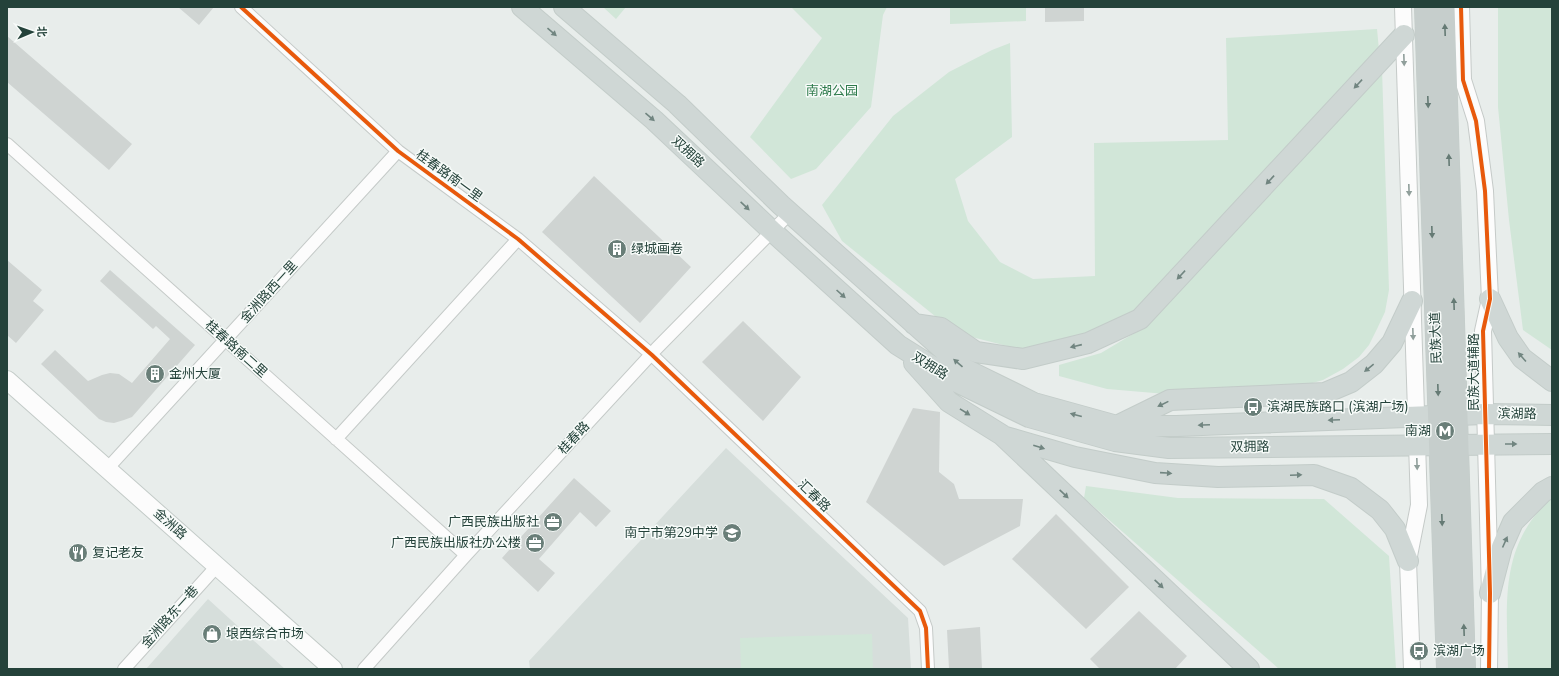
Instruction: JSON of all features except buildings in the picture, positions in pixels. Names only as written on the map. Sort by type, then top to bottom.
[{"type":"highway","name":"民族大道","points":[[1425,7],[1449,444],[1465,669]]},
{"type":"highway","name":"民族大道","points":[[1444,7],[1448,415]]},
{"type":"highway","name":"民族大道","points":[[1447,669],[1449,444]]},
{"type":"main road","name":"双拥路","points":[[522,7],[654,120],[772,231],[898,345],[958,382],[1029,417],[1116,441],[1169,448],[1449,444]]},
{"type":"main road","name":"双拥路","points":[[564,7],[677,104],[790,213],[965,369],[1034,404],[1117,426],[1177,426],[1448,415]]},
{"type":"main road","points":[[914,324],[941,328],[976,352],[1023,359],[1088,343],[1140,319],[1404,35]]},
{"type":"main road","points":[[1490,300],[1508,338],[1522,358],[1552,381]]},
{"type":"main road","points":[[1117,426],[1170,400],[1325,392],[1351,382],[1374,364],[1392,343],[1412,301]]},
{"type":"main road","points":[[898,345],[949,402],[1002,435],[1249,669]]},
{"type":"main road","name":"金洲路","points":[[7,380],[333,669]]},
{"type":"main road","name":"滨湖路","points":[[1448,415],[1552,415]]},
{"type":"main road","points":[[1002,435],[1075,457],[1155,473],[1218,477],[1314,475],[1351,488],[1380,510],[1395,529],[1408,561]]},
{"type":"main road","points":[[1449,444],[1552,444]]},
{"type":"main road","points":[[1490,593],[1502,547],[1514,522],[1543,492],[1552,486]]},
{"type":"street","name":"桂春路南一里","points":[[241,7],[398,151],[518,239],[652,354]]},
{"type":"street","points":[[1403,7],[1419,505],[1408,561],[1412,669]]},
{"type":"street","name":"民族大道辅路","points":[[1461,7],[1463,80],[1476,121],[1485,191],[1490,300],[1483,331],[1484,414],[1490,593],[1489,669]]},
{"type":"street","name":"桂春路南二里","points":[[7,144],[466,555]]},
{"type":"street","name":"金洲路西一里","points":[[107,469],[398,151]]},
{"type":"street","name":"桂春路","points":[[364,669],[466,555],[652,354],[790,213]]},
{"type":"street","points":[[336,439],[518,239]]},
{"type":"street","name":"汇春路","points":[[652,354],[920,611],[926,628],[928,669]]},
{"type":"street","name":"金洲路东一巷","points":[[124,669],[217,566]]},
{"type":"shaded area","name":"南宁市第29中学","points":[[726,448],[908,618],[911,669],[530,669],[529,661]]},
{"type":"shaded area","name":"埌西综合市场","points":[[208,599],[285,669],[146,669]]},
{"type":"green space","points":[[603,7],[626,7],[616,19]]},
{"type":"green space","name":"南湖公园","points":[[791,7],[887,7],[883,15],[871,107],[816,169],[791,179],[750,137],[822,38]]},
{"type":"green space","points":[[950,7],[1026,7],[1026,21],[950,24]]},
{"type":"green space","points":[[1498,7],[1552,7],[1552,350],[1523,330],[1509,220],[1498,107]]},
{"type":"green space","points":[[1377,29],[1379,50],[1133,312],[1086,334],[1023,350],[956,333],[842,241],[822,205],[893,116],[949,72],[992,50],[1010,43],[1012,137],[955,179],[968,221],[1000,262],[1033,279],[1095,276],[1094,143],[1228,140],[1226,38]]},
{"type":"green space","points":[[1382,69],[1389,290],[1385,312],[1369,345],[1359,357],[1343,369],[1323,380],[1281,392],[1178,395],[1107,389],[1059,376],[1059,365],[1101,353],[1148,325]]},
{"type":"green space","points":[[1086,486],[1178,498],[1324,499],[1389,556],[1396,669],[1279,669],[1084,498]]},
{"type":"green space","points":[[1552,498],[1552,669],[1508,669],[1507,599],[1509,577],[1514,556],[1522,536],[1535,516]]},
{"type":"green space","points":[[872,634],[873,669],[741,669],[740,638]]},
{"type":"cycle path","points":[[241,7],[398,151],[518,239],[652,355],[920,611],[926,628],[928,669]]},
{"type":"cycle path","points":[[1461,7],[1463,80],[1476,121],[1485,191],[1490,299],[1483,331],[1490,593],[1489,669]]},
{"type":"place","name":"绿城画卷","points":[[617,249]]},
{"type":"place","name":"金州大厦","points":[[155,374]]},
{"type":"place","name":"滨湖民族路口 (滨湖广场)","points":[[1253,407]]},
{"type":"place","name":"南湖","points":[[1445,431]]},
{"type":"place","name":"广西民族出版社","points":[[553,522]]},
{"type":"place","name":"南宁市第29中学","points":[[732,533]]},
{"type":"place","name":"广西民族出版社办公楼","points":[[535,543]]},
{"type":"place","name":"复记老友","points":[[78,553]]},
{"type":"place","name":"埌西综合市场","points":[[212,634]]},
{"type":"place","name":"滨湖广场","points":[[1419,651]]}]
